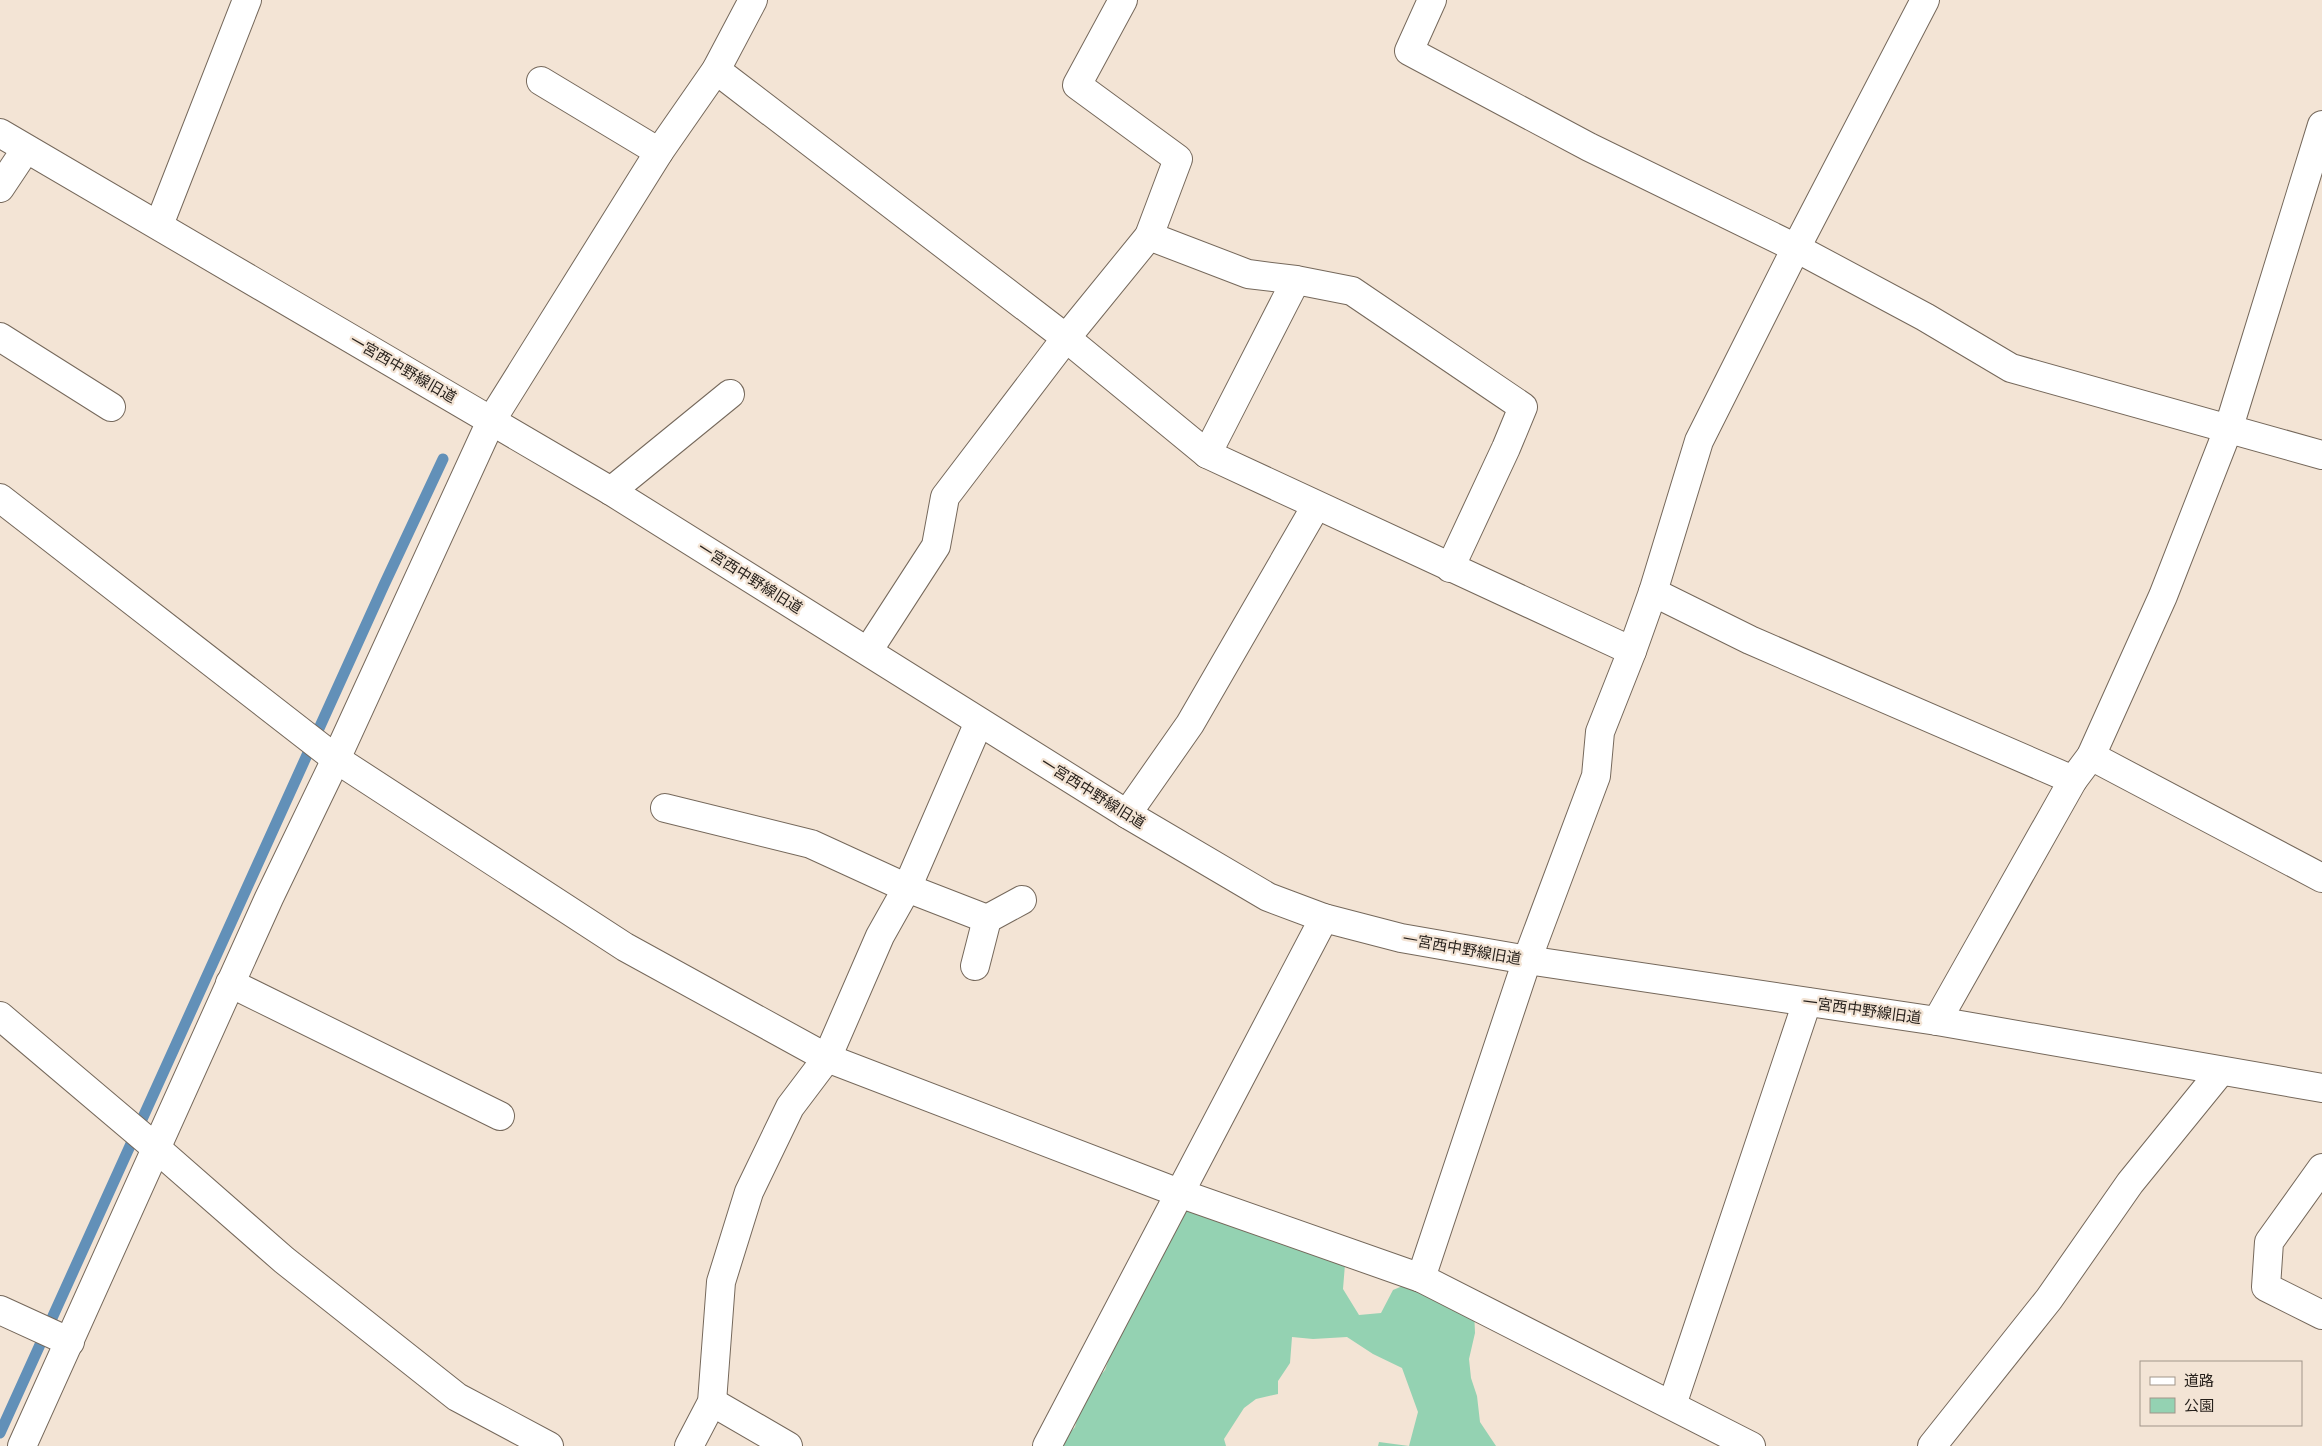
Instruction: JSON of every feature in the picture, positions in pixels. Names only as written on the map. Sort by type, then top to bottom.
[{"type":"street","points":[[159,225],[247,0]]},
{"type":"street","points":[[22,1446],[230,982],[336,759],[491,421],[659,152],[716,70],[753,0]]},
{"type":"street","points":[[868,651],[936,546],[944,497],[1066,338],[1149,236],[1178,159],[1077,86],[1123,0]]},
{"type":"street","points":[[1432,0],[1408,52],[1589,147],[1796,248],[1925,316],[2011,368],[2228,427],[2322,455]]},
{"type":"street","points":[[1421,1278],[1527,960],[1596,776],[1600,732],[1653,592],[1699,441],[1924,0]]},
{"type":"street","points":[[716,70],[1066,338],[1207,454],[1632,651]]},
{"type":"street","points":[[541,81],[659,152]]},
{"type":"street","points":[[1937,1021],[2073,780],[2091,756],[2163,596],[2228,427],[2322,125]]},
{"type":"street","name":"一宮西中野線旧道","points":[[0,133],[611,491],[1127,814],[1268,897],[1324,918],[1400,938],[1527,960],[1937,1021],[2221,1071],[2321,1086]]},
{"type":"street","points":[[0,188],[26,149]]},
{"type":"street","points":[[1149,236],[1248,274],[1296,280],[1352,291],[1523,407],[1450,568]]},
{"type":"street","points":[[1207,454],[1296,280]]},
{"type":"street","points":[[0,336],[111,407]]},
{"type":"street","points":[[611,491],[730,394]]},
{"type":"street","points":[[0,498],[336,759],[625,947],[826,1058],[1179,1193],[1421,1278],[1751,1446]]},
{"type":"street","points":[[1127,814],[1190,724],[1316,506]]},
{"type":"street","points":[[1653,592],[1750,640],[2073,780]]},
{"type":"street","points":[[689,1446],[712,1402],[721,1282],[748,1192],[790,1107],[826,1058],[880,936],[907,888],[979,722]]},
{"type":"street","points":[[2091,756],[2322,878]]},
{"type":"street","points":[[666,808],[811,844],[907,888],[987,918],[1022,900]]},
{"type":"street","points":[[975,966],[987,918]]},
{"type":"street","points":[[1047,1446],[1324,918]]},
{"type":"street","points":[[230,982],[500,1116]]},
{"type":"street","points":[[1672,1405],[1807,1002]]},
{"type":"street","points":[[0,1016],[156,1148],[284,1260],[457,1397],[549,1446]]},
{"type":"street","points":[[1936,1445],[2048,1300],[2130,1183],[2221,1071]]},
{"type":"street","points":[[2322,1168],[2269,1242],[2266,1287],[2322,1314]]},
{"type":"street","points":[[0,1310],[70,1342]]},
{"type":"street","points":[[712,1402],[788,1446]]},
{"type":"green space","points":[[1211,1201],[1346,1252],[1343,1289],[1359,1315],[1381,1313],[1393,1290],[1412,1282],[1474,1309],[1475,1333],[1469,1359],[1471,1378],[1477,1396],[1480,1422],[1496,1446],[1409,1446],[1418,1412],[1402,1368],[1373,1354],[1347,1337],[1313,1339],[1292,1337],[1290,1363],[1278,1381],[1278,1394],[1256,1399],[1244,1408],[1224,1439],[1226,1446],[1058,1446],[1075,1427],[1083,1395],[1105,1370],[1125,1312],[1143,1293],[1152,1264],[1173,1223],[1185,1212]]},
{"type":"green space","points":[[1379,1442],[1409,1446],[1378,1446]]},
{"type":"waterway","points":[[0,1433],[384,585],[443,459]]}]
